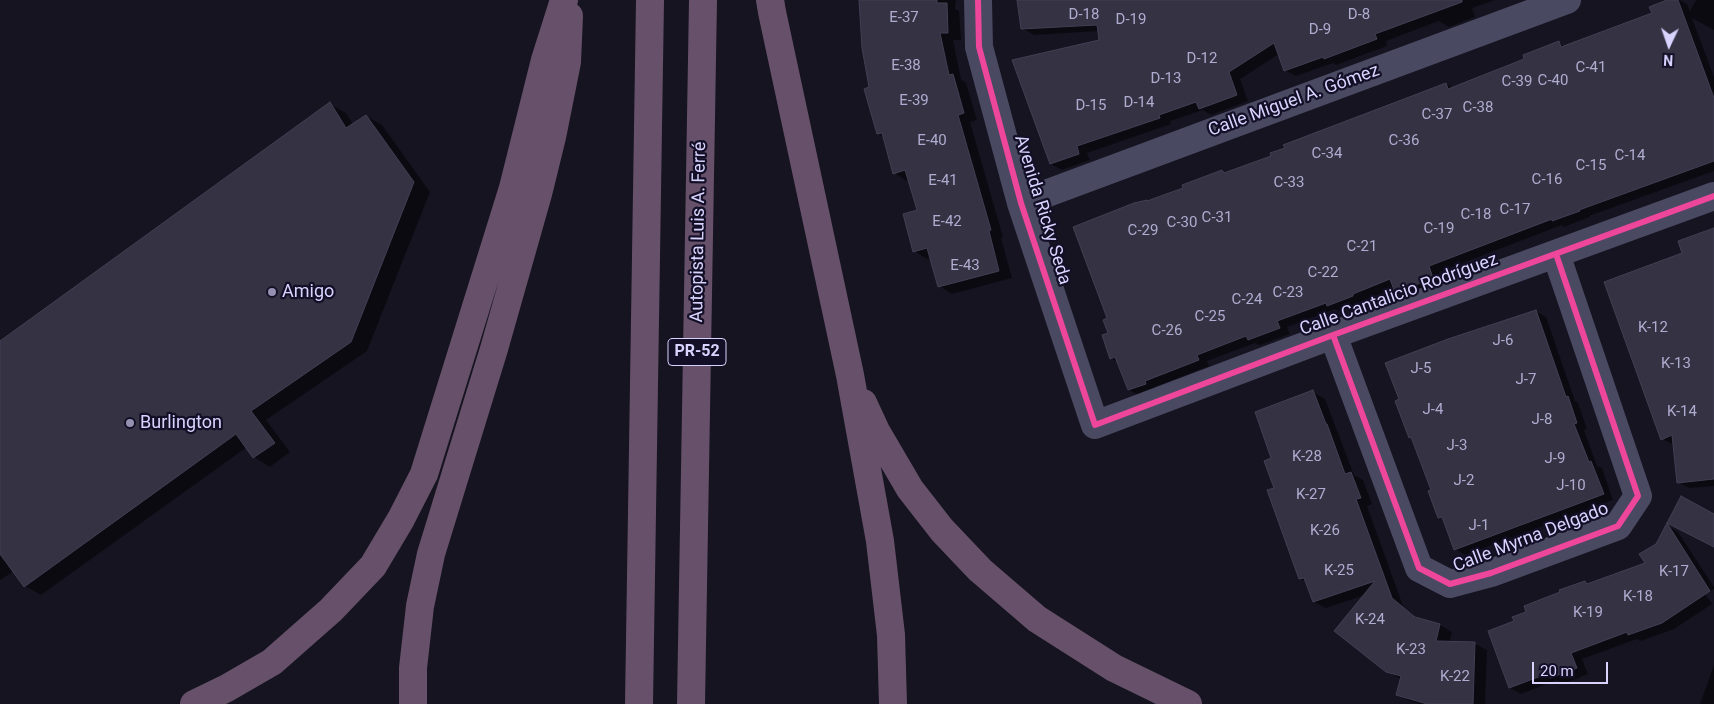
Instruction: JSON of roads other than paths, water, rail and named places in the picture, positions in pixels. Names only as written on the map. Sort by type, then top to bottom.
[{"type":"highway","points":[[194,704],[272,662],[324,617],[373,566],[401,519],[424,474],[513,188],[545,60],[564,0]]},
{"type":"highway","points":[[413,704],[412,668],[420,606],[431,554],[494,349],[543,175],[567,62],[569,0]]},
{"type":"highway","name":"PR-52","points":[[639,704],[650,0]]},
{"type":"highway","name":"Autopista Luis A. Ferré","points":[[691,704],[703,0]]},
{"type":"highway","points":[[770,0],[850,375],[880,541],[891,635],[894,704]]},
{"type":"highway","points":[[850,375],[876,431],[910,489],[942,530],[980,570],[1036,620],[1114,668],[1188,704]]},
{"type":"street","name":"Avenida Ricky Seda","points":[[978,0],[980,47],[1021,202],[1095,425]]},
{"type":"street","name":"Calle Miguel A. Gómez","points":[[1021,202],[1567,0]]},
{"type":"street","name":"Calle Cantalicio Rodríguez","points":[[1095,425],[1333,335],[1714,196]]},
{"type":"street","name":"Calle Myrna Delgado","points":[[1333,335],[1419,568],[1450,584],[1491,573],[1618,526],[1638,496],[1556,254]]},
{"type":"place","name":"Amigo","points":[[272,292]]},
{"type":"place","name":"Burlington","points":[[130,423]]}]
